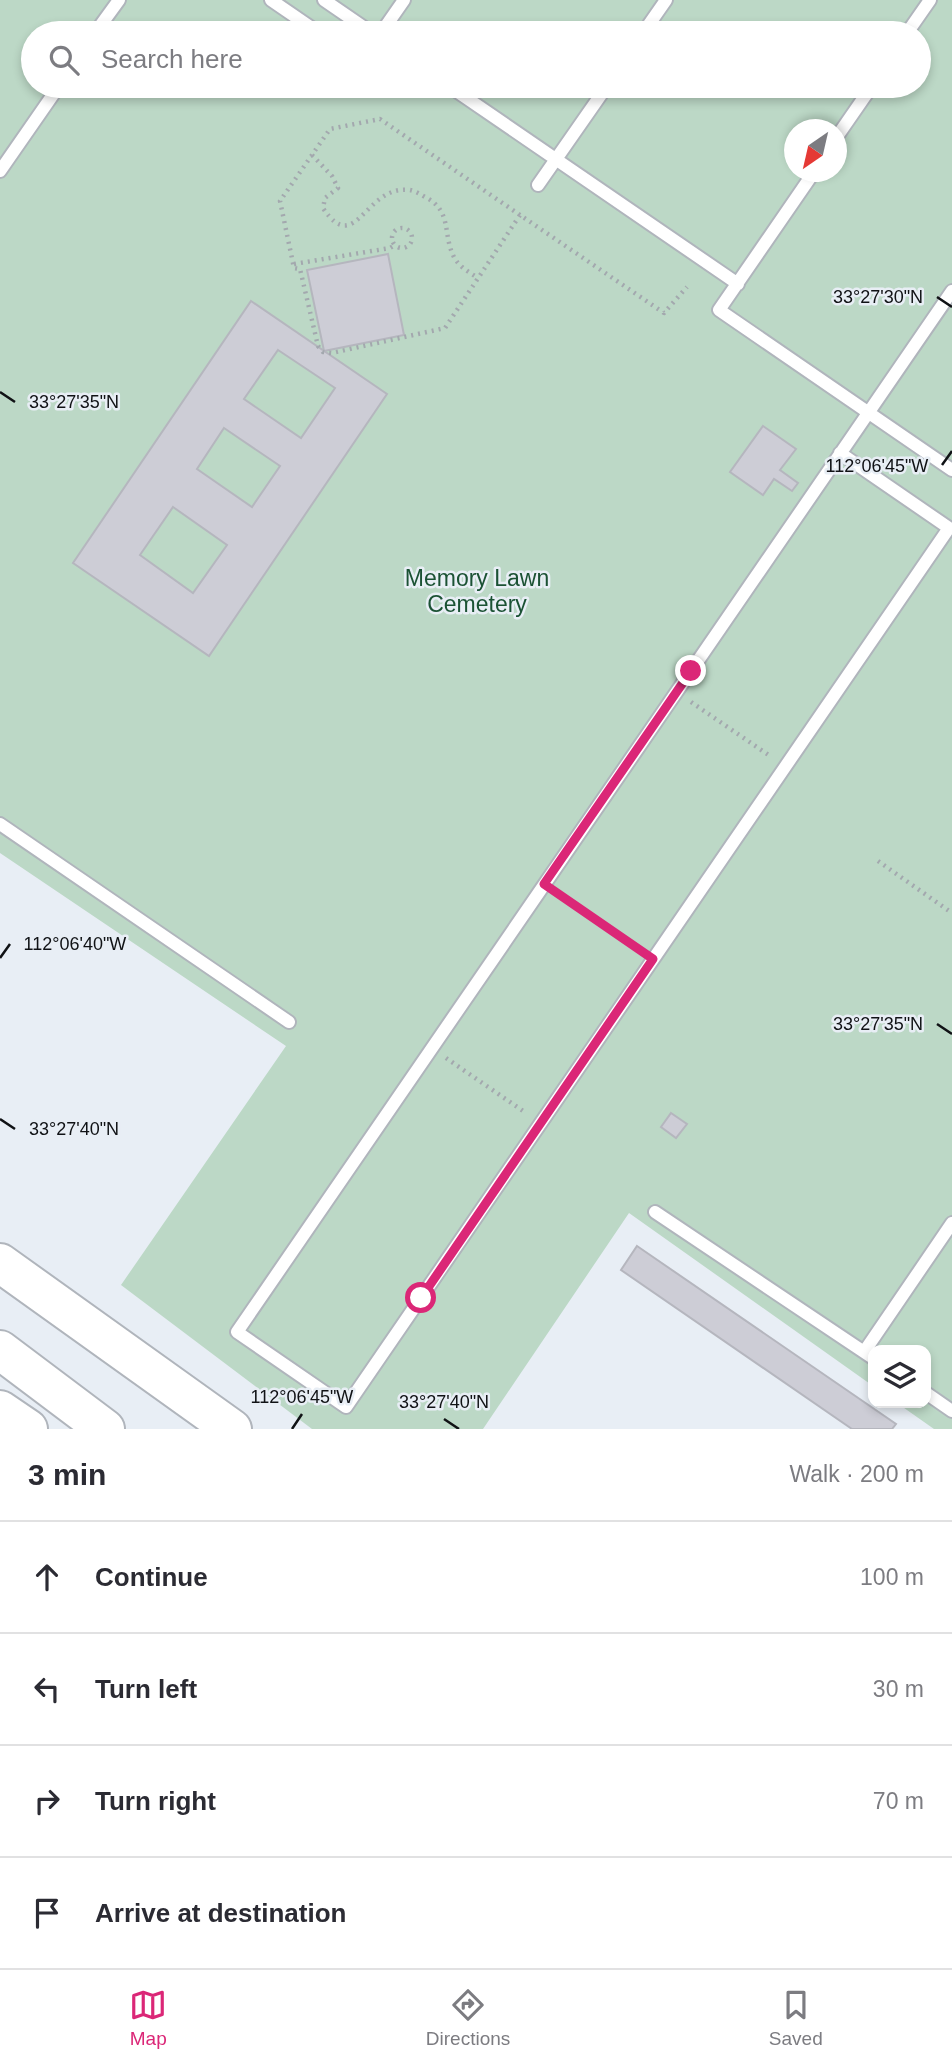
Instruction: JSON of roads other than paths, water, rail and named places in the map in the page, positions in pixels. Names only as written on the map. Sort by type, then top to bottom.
[{"type":"highway","points":[[0,1263],[232,1429]]},
{"type":"highway","points":[[0,1350],[105,1429]]},
{"type":"highway","points":[[0,1410],[28,1429]]},
{"type":"lane","points":[[103,21],[118,0]]},
{"type":"lane","points":[[271,0],[302,21]]},
{"type":"lane","points":[[324,0],[355,21]]},
{"type":"lane","points":[[389,21],[404,0]]},
{"type":"lane","points":[[651,21],[666,0]]},
{"type":"lane","points":[[915,21],[930,0]]},
{"type":"lane","points":[[0,171],[51,98]]},
{"type":"lane","points":[[467,98],[738,284]]},
{"type":"lane","points":[[538,185],[599,98]]},
{"type":"lane","points":[[847,122],[864,98]]},
{"type":"lane","points":[[807,182],[719,310],[952,470]]},
{"type":"lane","points":[[840,453],[949,528],[346,1407],[237,1332],[840,453],[952,291]]},
{"type":"lane","points":[[0,824],[289,1022]]},
{"type":"lane","points":[[655,1212],[868,1354]]},
{"type":"lane","points":[[875,1345],[952,1223]]},
{"type":"lane","points":[[931,1396],[952,1411]]},
{"type":"park label","name":"Memory Lawn Cemetery","points":[[477,591]]}]
